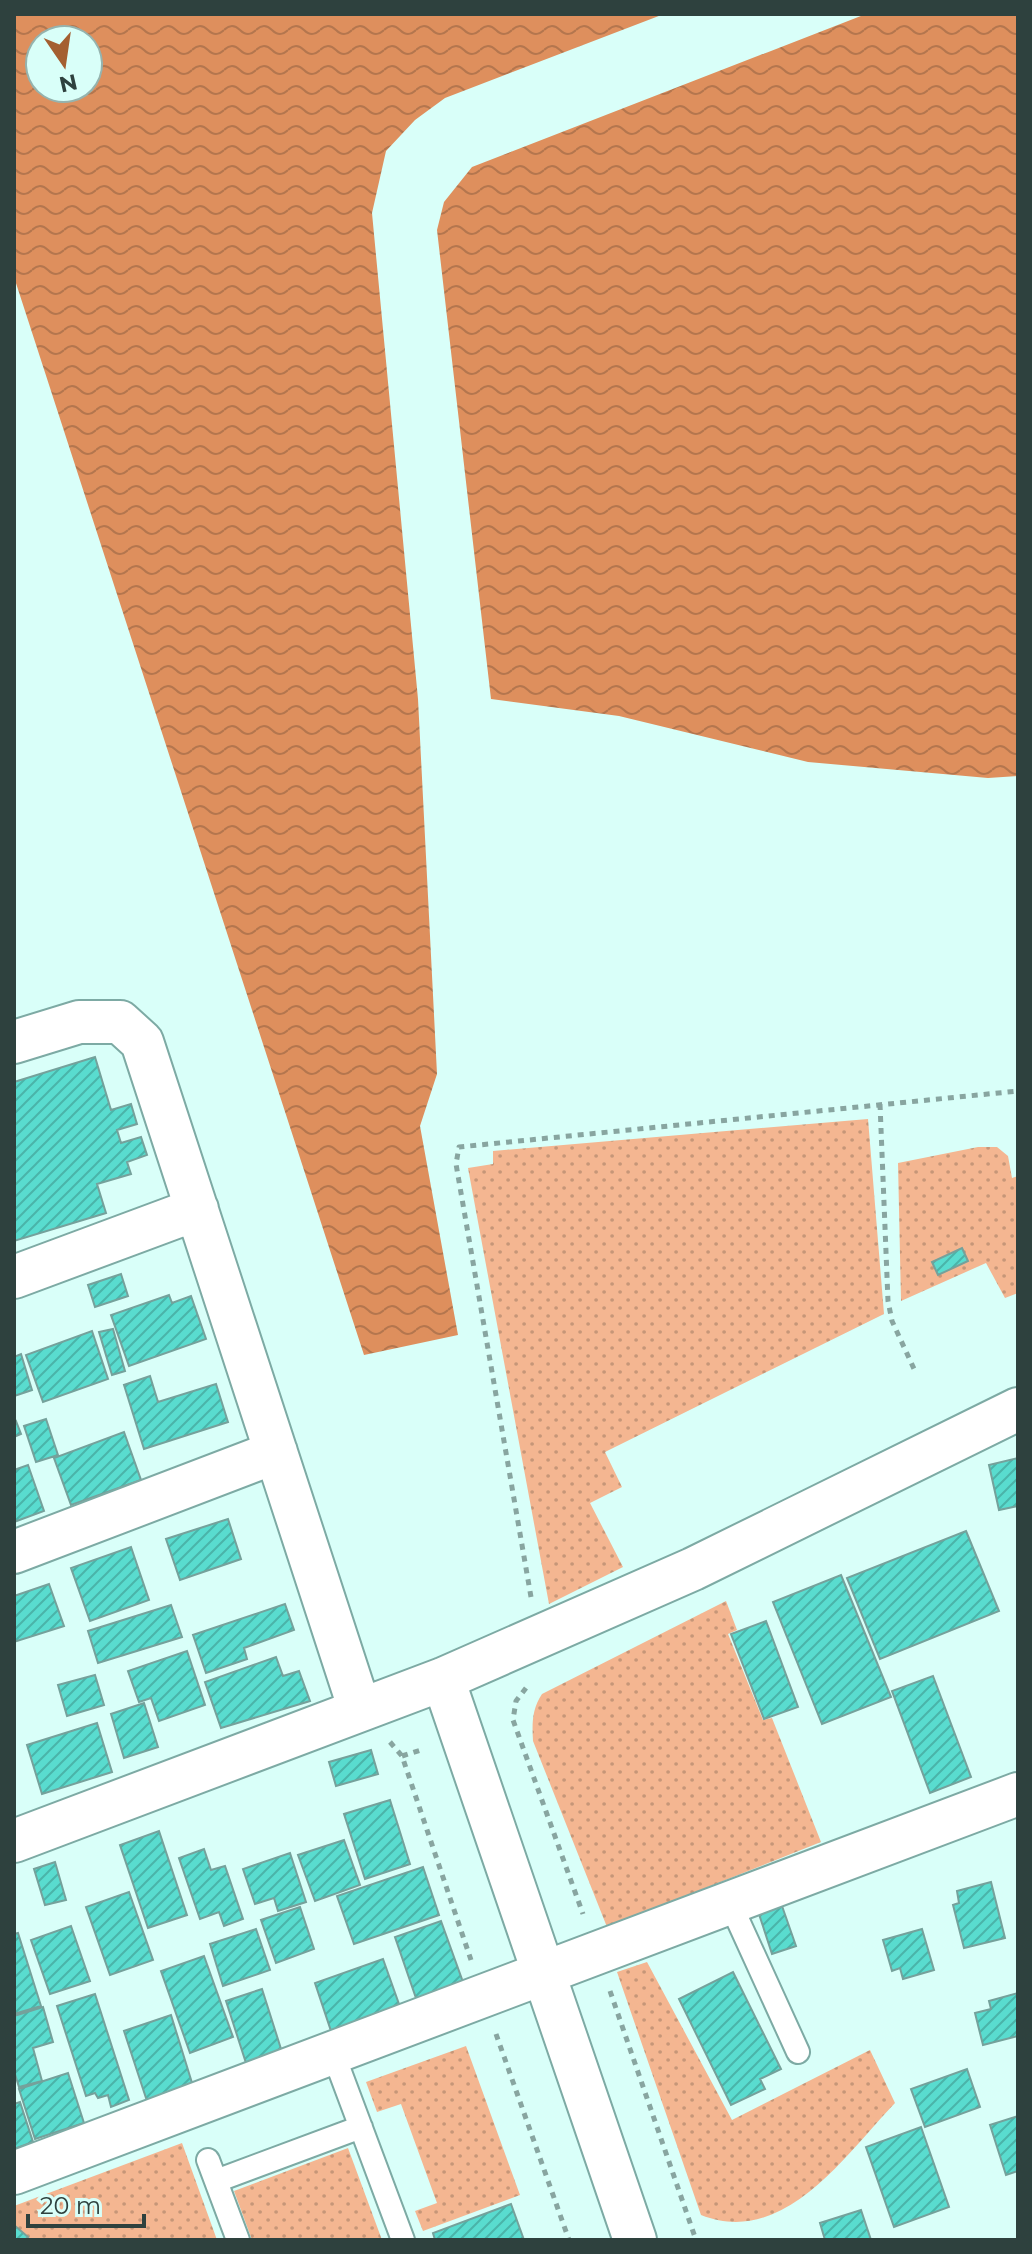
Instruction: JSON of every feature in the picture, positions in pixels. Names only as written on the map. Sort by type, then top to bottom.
[{"type":"street","points":[[14,1042],[79,1022],[120,1022],[142,1042],[276,1452],[374,1724]]},
{"type":"street","points":[[14,1277],[197,1209]]},
{"type":"street","points":[[14,1841],[374,1724],[443,1679],[693,1569],[1018,1409]]},
{"type":"street","points":[[14,1552],[276,1452]]},
{"type":"street","points":[[443,1679],[635,2240]]},
{"type":"street","points":[[14,2173],[1018,1794]]},
{"type":"lane","points":[[730,1903],[798,2052]]},
{"type":"lane","points":[[333,2053],[403,2240]]},
{"type":"lane","points":[[238,2240],[212,2170],[361,2127]]},
{"type":"path","points":[[696,2240],[513,1720],[516,1701],[526,1688],[545,1677],[456,1164],[459,1147],[1018,1091]]},
{"type":"path","points":[[880,1104],[888,1301],[892,1321],[915,1371]]},
{"type":"path","points":[[374,1724],[402,1756],[569,2240]]},
{"type":"shaded area","points":[[868,1119],[884,1314],[605,1452],[622,1487],[590,1503],[623,1567],[549,1604],[468,1168],[493,1164],[493,1151]]},
{"type":"shaded area","points":[[978,1147],[997,1147],[1008,1156],[1012,1178],[1018,1176],[1018,1293],[1005,1298],[986,1263],[901,1301],[898,1163]]},
{"type":"shaded area","points":[[726,1601],[737,1630],[728,1634],[763,1720],[772,1718],[821,1842],[607,1927],[533,1741],[536,1705],[542,1694]]},
{"type":"shaded area","points":[[647,1962],[732,2120],[870,2050],[895,2103],[834,2170],[786,2208],[759,2219],[731,2222],[701,2215],[617,1972]]},
{"type":"shaded area","points":[[466,2046],[520,2195],[423,2231],[415,2211],[437,2203],[401,2104],[377,2112],[366,2082]]},
{"type":"shaded area","points":[[182,2143],[217,2240],[14,2240],[14,2206]]},
{"type":"shaded area","points":[[348,2148],[382,2240],[252,2240],[234,2191]]},
{"type":"water","points":[[14,14],[664,14],[445,98],[415,120],[386,151],[372,213],[418,699],[437,1074],[420,1126],[458,1335],[364,1355],[14,277]]},
{"type":"water","points":[[866,14],[1018,14],[1018,776],[988,778],[808,762],[619,716],[491,699],[437,230],[444,202],[472,167]]},
{"type":"building","points":[[95,1057],[111,1110],[131,1104],[137,1124],[117,1130],[121,1143],[141,1137],[147,1155],[127,1162],[131,1174],[97,1184],[106,1213],[14,1241],[14,1082]]},
{"type":"building","points":[[962,1248],[968,1261],[938,1275],[932,1262]]},
{"type":"building","points":[[121,1274],[128,1296],[95,1307],[88,1285]]},
{"type":"building","points":[[169,1295],[172,1303],[191,1296],[206,1339],[129,1366],[111,1315]]},
{"type":"building","points":[[113,1329],[125,1371],[112,1375],[99,1332]]},
{"type":"building","points":[[92,1331],[108,1379],[43,1402],[26,1355]]},
{"type":"building","points":[[21,1354],[32,1390],[14,1396],[14,1357]]},
{"type":"building","points":[[150,1376],[158,1402],[216,1384],[228,1422],[144,1449],[124,1385]]},
{"type":"building","points":[[46,1419],[58,1455],[36,1462],[24,1426]]},
{"type":"building","points":[[14,1422],[21,1434],[14,1437]]},
{"type":"building","points":[[124,1432],[141,1480],[71,1505],[54,1458]]},
{"type":"building","points":[[1018,1458],[1018,1506],[999,1510],[989,1465]]},
{"type":"building","points":[[28,1465],[44,1511],[14,1522],[14,1470]]},
{"type":"building","points":[[228,1519],[241,1559],[180,1580],[166,1539]]},
{"type":"building","points":[[966,1531],[999,1611],[880,1659],[847,1578]]},
{"type":"building","points":[[131,1547],[149,1600],[90,1621],[71,1568]]},
{"type":"building","points":[[841,1575],[891,1697],[822,1724],[773,1602]]},
{"type":"building","points":[[49,1584],[64,1626],[14,1642],[14,1596]]},
{"type":"building","points":[[285,1604],[294,1630],[244,1648],[247,1659],[206,1673],[193,1635]]},
{"type":"building","points":[[171,1605],[182,1637],[98,1663],[88,1631]]},
{"type":"building","points":[[766,1621],[798,1707],[764,1719],[731,1634]]},
{"type":"building","points":[[187,1651],[205,1705],[159,1721],[151,1698],[139,1702],[128,1671]]},
{"type":"building","points":[[276,1657],[283,1676],[299,1671],[310,1701],[221,1728],[205,1682]]},
{"type":"building","points":[[95,1675],[104,1705],[67,1716],[58,1685]]},
{"type":"building","points":[[933,1676],[971,1777],[930,1793],[892,1691]]},
{"type":"building","points":[[144,1703],[158,1747],[124,1758],[111,1714]]},
{"type":"building","points":[[97,1723],[112,1772],[42,1794],[27,1745]]},
{"type":"building","points":[[371,1750],[378,1774],[336,1786],[329,1762]]},
{"type":"building","points":[[390,1800],[410,1864],[365,1879],[344,1814]]},
{"type":"building","points":[[159,1831],[187,1915],[148,1928],[120,1845]]},
{"type":"building","points":[[344,1840],[360,1885],[315,1901],[298,1855]]},
{"type":"building","points":[[204,1849],[211,1870],[225,1866],[243,1919],[224,1926],[219,1912],[200,1919],[179,1858]]},
{"type":"building","points":[[290,1853],[306,1902],[278,1911],[274,1898],[255,1904],[243,1869]]},
{"type":"building","points":[[55,1862],[66,1900],[45,1905],[34,1869]]},
{"type":"building","points":[[423,1867],[439,1915],[354,1944],[337,1896]]},
{"type":"building","points":[[991,1882],[1005,1938],[964,1948],[953,1905],[959,1903],[957,1891]]},
{"type":"building","points":[[129,1892],[153,1960],[110,1975],[86,1907]]},
{"type":"building","points":[[782,1906],[796,1946],[772,1954],[759,1914]]},
{"type":"building","points":[[300,1907],[314,1949],[276,1963],[261,1920]]},
{"type":"building","points":[[441,1921],[464,1985],[417,2001],[395,1937]]},
{"type":"building","points":[[71,1926],[90,1981],[50,1994],[31,1940]]},
{"type":"building","points":[[256,1929],[270,1970],[223,1986],[210,1944]]},
{"type":"building","points":[[922,1929],[934,1970],[903,1979],[900,1968],[892,1971],[883,1940]]},
{"type":"building","points":[[18,1933],[41,2006],[14,2014],[14,1934]]},
{"type":"building","points":[[204,1956],[233,2037],[190,2053],[161,1971]]},
{"type":"building","points":[[383,1959],[400,2007],[331,2031],[315,1983]]},
{"type":"building","points":[[733,1972],[781,2069],[760,2079],[765,2089],[731,2105],[679,1999]]},
{"type":"building","points":[[262,1989],[282,2052],[246,2063],[226,2001]]},
{"type":"building","points":[[1018,1993],[1018,2036],[983,2045],[975,2013],[991,2009],[989,2001]]},
{"type":"building","points":[[95,1994],[129,2100],[111,2107],[108,2095],[98,2098],[95,2093],[86,2096],[57,2006]]},
{"type":"building","points":[[43,2007],[53,2042],[33,2048],[42,2081],[19,2087],[14,2071],[14,2016]]},
{"type":"building","points":[[171,2015],[193,2086],[147,2101],[124,2031]]},
{"type":"building","points":[[967,2069],[980,2107],[925,2127],[911,2089]]},
{"type":"building","points":[[68,2073],[84,2123],[35,2139],[19,2089]]},
{"type":"building","points":[[20,2102],[33,2142],[14,2149],[14,2104]]},
{"type":"building","points":[[1018,2116],[1018,2171],[1006,2175],[990,2125]]},
{"type":"building","points":[[921,2127],[949,2207],[894,2227],[866,2147]]},
{"type":"building","points":[[511,2204],[524,2240],[435,2240],[433,2233]]},
{"type":"building","points":[[861,2210],[871,2240],[825,2240],[820,2223]]},
{"type":"building","points":[[14,2225],[28,2237],[25,2240],[14,2240]]}]
